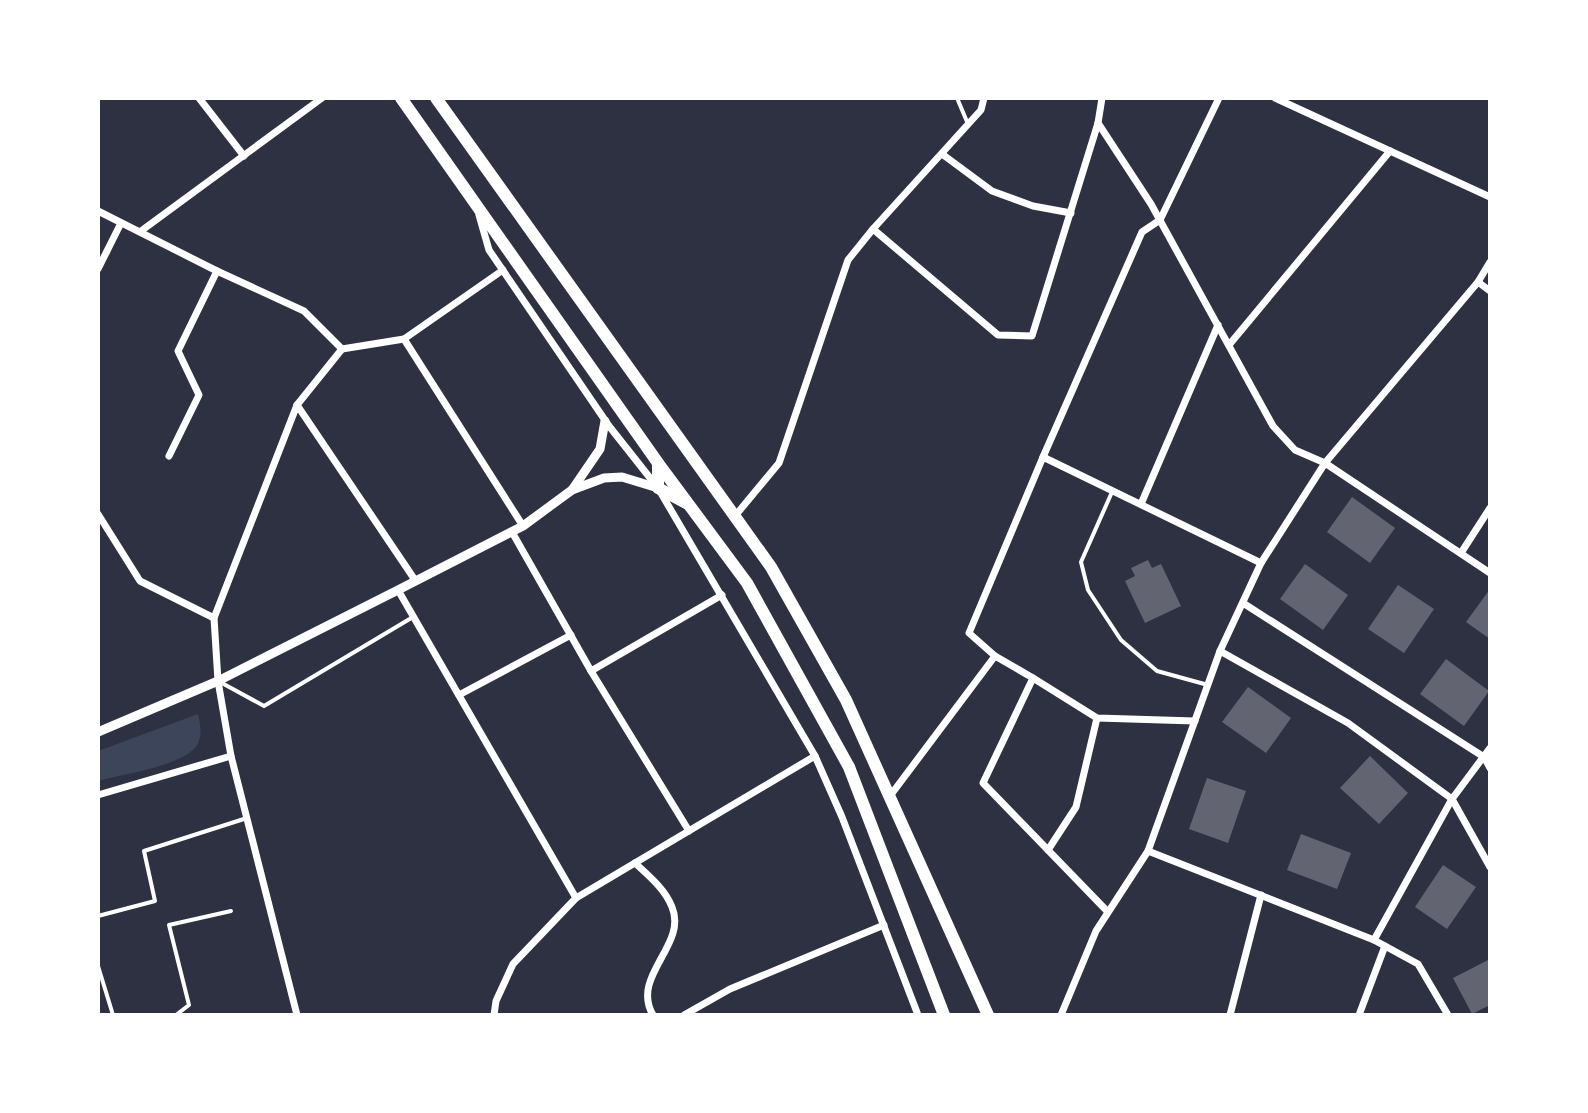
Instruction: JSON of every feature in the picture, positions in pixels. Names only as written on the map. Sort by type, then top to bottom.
[{"type":"highway","points":[[401,98],[658,463],[747,583],[849,767],[944,1015]]},
{"type":"highway","points":[[436,98],[771,567],[846,700],[988,1015]]},
{"type":"highway","points":[[658,463],[658,488],[689,505]]},
{"type":"street","points":[[199,98],[244,156]]},
{"type":"street","points":[[141,231],[322,98]]},
{"type":"street","points":[[735,516],[779,463],[848,260],[981,110],[984,98]]},
{"type":"street","points":[[873,229],[998,335],[1032,336],[1098,123],[1102,98]]},
{"type":"street","points":[[1195,721],[1097,718],[995,656],[969,633],[1142,232],[1160,220],[1219,98]]},
{"type":"street","points":[[1275,98],[1490,197]]},
{"type":"street","points":[[1098,123],[1160,220],[1273,426],[1295,450],[1325,463],[1490,573]]},
{"type":"street","points":[[1229,345],[1390,151]]},
{"type":"street","points":[[942,154],[992,191],[1033,206],[1071,213]]},
{"type":"street","points":[[475,201],[489,250],[605,421],[658,488],[815,756],[842,817],[918,1015]]},
{"type":"street","points":[[98,211],[304,311],[342,349]]},
{"type":"street","points":[[98,269],[121,223]]},
{"type":"street","points":[[1061,1015],[1107,911],[1148,851],[1220,651],[1261,563],[1325,463],[1478,282],[1490,262]]},
{"type":"street","points":[[296,1014],[231,756],[218,681],[214,618],[297,405],[342,349],[404,339],[503,270]]},
{"type":"street","points":[[169,456],[199,395],[178,351],[217,271]]},
{"type":"street","points":[[1478,282],[1490,291]]},
{"type":"street","points":[[1141,504],[1218,325]]},
{"type":"street","points":[[404,339],[523,526]]},
{"type":"street","points":[[297,405],[415,580]]},
{"type":"street","points":[[572,490],[600,449],[605,421]]},
{"type":"street","points":[[1043,457],[1261,563]]},
{"type":"street","points":[[98,732],[218,681],[512,532],[572,490],[604,478],[622,477],[658,488]]},
{"type":"street","points":[[1461,553],[1490,508]]},
{"type":"street","points":[[98,514],[140,581],[214,618]]},
{"type":"street","points":[[512,532],[591,671],[689,831]]},
{"type":"street","points":[[398,590],[576,898]]},
{"type":"street","points":[[591,671],[722,595]]},
{"type":"street","points":[[1243,603],[1484,757],[1490,768]]},
{"type":"street","points":[[459,695],[571,635]]},
{"type":"street","points":[[1220,651],[1348,723],[1452,799],[1490,867]]},
{"type":"street","points":[[890,796],[995,656]]},
{"type":"street","points":[[1033,678],[983,783],[1107,911]]},
{"type":"street","points":[[1048,850],[1076,807],[1097,718]]},
{"type":"street","points":[[1374,940],[1452,799],[1490,748]]},
{"type":"street","points":[[98,795],[231,756]]},
{"type":"street","points":[[494,1015],[496,1001],[513,964],[576,898],[815,756]]},
{"type":"street","points":[[1148,851],[1374,940],[1418,964],[1448,1015]]},
{"type":"street","points":[[635,863],[663,891],[675,917],[675,931],[649,981],[650,1011],[653,1015]]},
{"type":"street","points":[[1230,1015],[1261,895]]},
{"type":"street","points":[[684,1015],[730,989],[884,925]]},
{"type":"street","points":[[1359,1015],[1385,946]]},
{"type":"lane","points":[[957,98],[968,124]]},
{"type":"lane","points":[[1113,491],[1081,562],[1088,590],[1121,640],[1157,671],[1208,685]]},
{"type":"lane","points":[[218,681],[264,706],[413,616]]},
{"type":"lane","points":[[98,916],[155,901],[144,851],[247,818]]},
{"type":"lane","points":[[176,1015],[189,1005],[169,925],[231,911]]},
{"type":"lane","points":[[98,966],[113,1015]]},
{"type":"shaded area","points":[[198,714],[200,737],[190,752],[167,764],[98,781],[98,751]]},
{"type":"building","points":[[1352,497],[1395,528],[1370,563],[1327,532]]},
{"type":"building","points":[[1148,560],[1152,568],[1161,564],[1181,606],[1145,623],[1125,581],[1135,576],[1131,568]]},
{"type":"building","points":[[1305,564],[1348,595],[1323,630],[1280,599]]},
{"type":"building","points":[[1398,585],[1434,609],[1404,653],[1368,629]]},
{"type":"building","points":[[1490,589],[1490,639],[1466,622]]},
{"type":"building","points":[[1446,659],[1489,691],[1464,726],[1420,694]]},
{"type":"building","points":[[1248,687],[1291,718],[1266,753],[1222,722]]},
{"type":"building","points":[[1370,756],[1408,793],[1379,824],[1340,788]]},
{"type":"building","points":[[1207,778],[1246,791],[1228,843],[1189,829]]},
{"type":"building","points":[[1301,834],[1351,853],[1337,889],[1287,870]]},
{"type":"building","points":[[1443,865],[1476,887],[1447,929],[1415,907]]},
{"type":"building","points":[[1490,959],[1490,1005],[1472,1014],[1453,978]]}]
